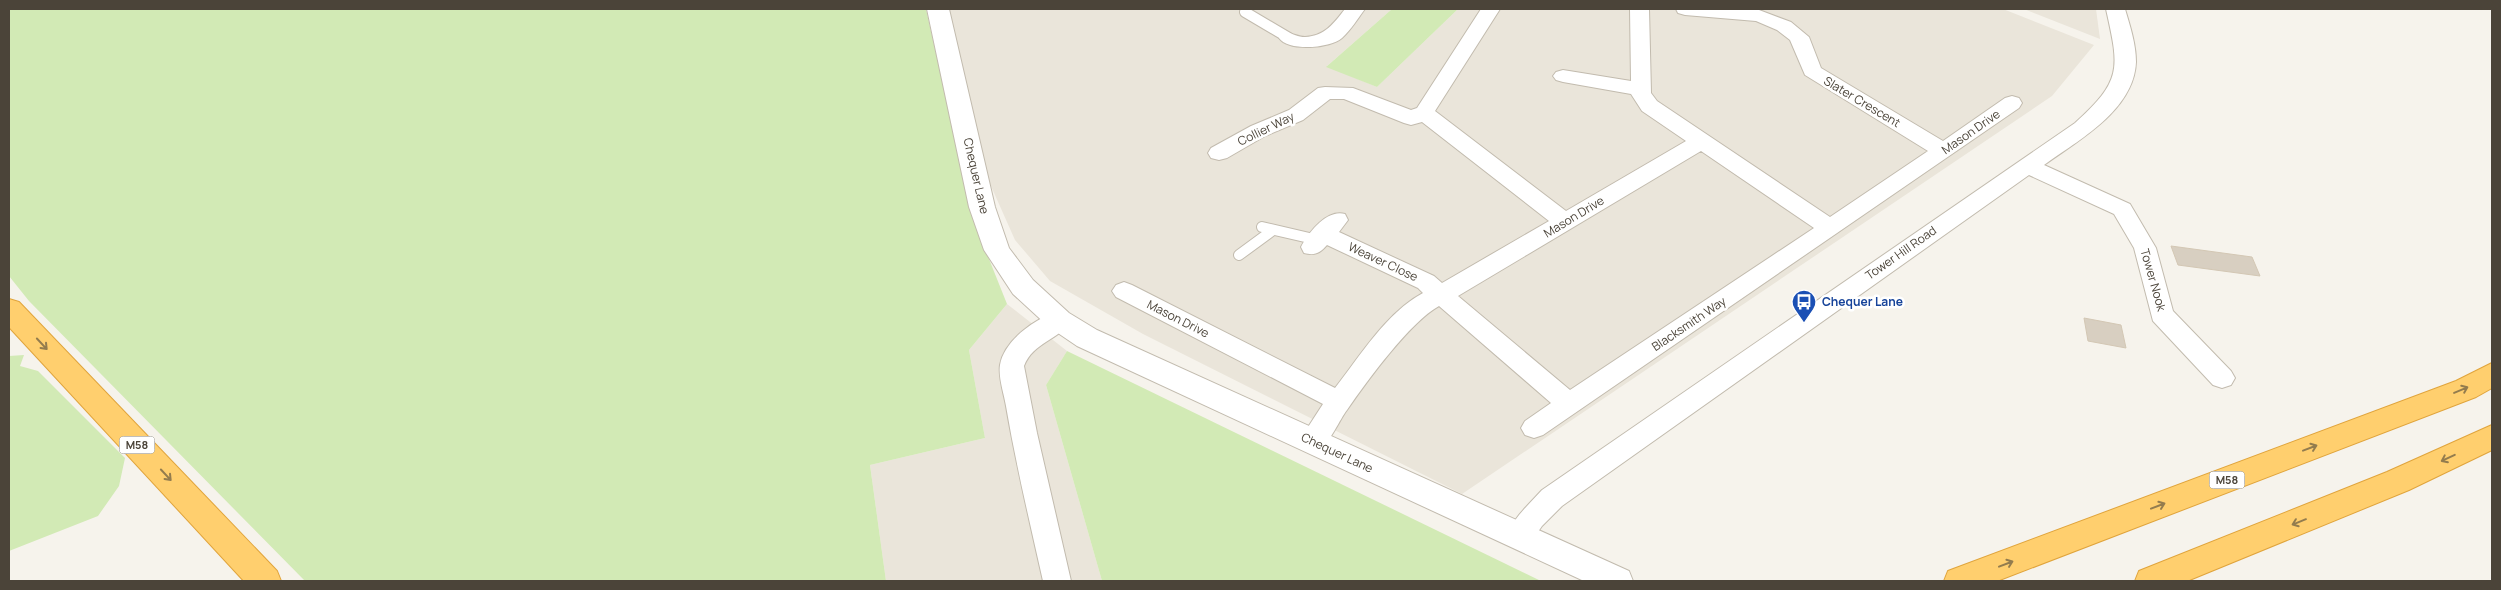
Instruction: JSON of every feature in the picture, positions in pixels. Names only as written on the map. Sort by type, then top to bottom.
[{"type":"highway","name":"M58","points":[[9,309],[265,581]]},
{"type":"highway","name":"M58","points":[[1960,581],[2466,389],[2492,374]]},
{"type":"highway","points":[[2151,581],[2398,481],[2492,437]]},
{"type":"street","name":"Chequer Lane","points":[[938,9],[982,207],[998,250],[1023,287],[1059,320],[1087,338],[1617,581]]},
{"type":"street","points":[[1289,38],[1303,43],[1334,35],[1354,9]]},
{"type":"street","points":[[1490,9],[1424,113],[1565,222]]},
{"type":"street","points":[[1639,9],[1641,89],[1649,106],[1830,228]]},
{"type":"street","name":"Slater Crescent","points":[[1685,9],[1759,16],[1784,26],[1799,38],[1812,71],[1944,151]]},
{"type":"street","name":"Tower Hill Road","points":[[1519,537],[1542,506],[1552,498],[2082,128],[2103,110],[2119,90],[2127,70],[2127,53],[2115,9]]},
{"type":"street","points":[[1563,76],[1641,89]]},
{"type":"street","name":"Collier Way","points":[[1219,153],[1258,131],[1296,115],[1325,92],[1346,93],[1411,118],[1424,113]]},
{"type":"street","name":"Mason Drive","points":[[1808,244],[2012,103]]},
{"type":"street","name":"Mason Drive","points":[[1312,441],[1338,401],[1403,321],[1419,306],[1700,142]]},
{"type":"street","name":"Tower Nook","points":[[2028,166],[2122,209],[2145,248],[2162,315],[2222,378]]},
{"type":"street","name":"Weaver Close","points":[[1323,235],[1410,273],[1440,294]]},
{"type":"street","name":"Blacksmith Way","points":[[1534,428],[1808,244]]},
{"type":"street","name":"Mason Drive","points":[[1124,291],[1338,401]]},
{"type":"street","points":[[1440,294],[1570,405]]},
{"type":"street","points":[[1057,581],[1024,434],[1012,366],[1017,352],[1030,339],[1059,320]]},
{"type":"lane","points":[[1245,12],[1289,38]]},
{"type":"lane","points":[[1239,255],[1267,228],[1323,235]]},
{"type":"shaded area","points":[[946,9],[1392,9],[1327,66],[1377,87],[1458,9],[2003,9],[2094,45],[2052,96],[1462,494],[1143,334],[1050,281],[1015,240],[983,168]]},
{"type":"shaded area","points":[[2024,9],[2096,9],[2100,39]]},
{"type":"shaded area","points":[[1007,304],[1067,351],[1046,385],[1102,581],[886,581],[870,465],[985,438],[969,350]]},
{"type":"green space","points":[[9,9],[926,9],[973,219],[1007,304],[969,350],[985,438],[870,465],[886,581],[305,581],[29,301],[9,276]]},
{"type":"green space","points":[[1392,9],[1458,9],[1377,87],[1326,67]]},
{"type":"green space","points":[[1067,351],[1541,581],[1102,581],[1046,385]]},
{"type":"green space","points":[[24,355],[20,366],[38,371],[125,458],[119,486],[98,516],[9,551],[9,356]]},
{"type":"building","points":[[2171,246],[2252,257],[2260,276],[2178,265]]},
{"type":"building","points":[[2084,318],[2121,325],[2126,348],[2088,341]]},
{"type":"place","name":"Chequer Lane","points":[[1804,323]]}]
